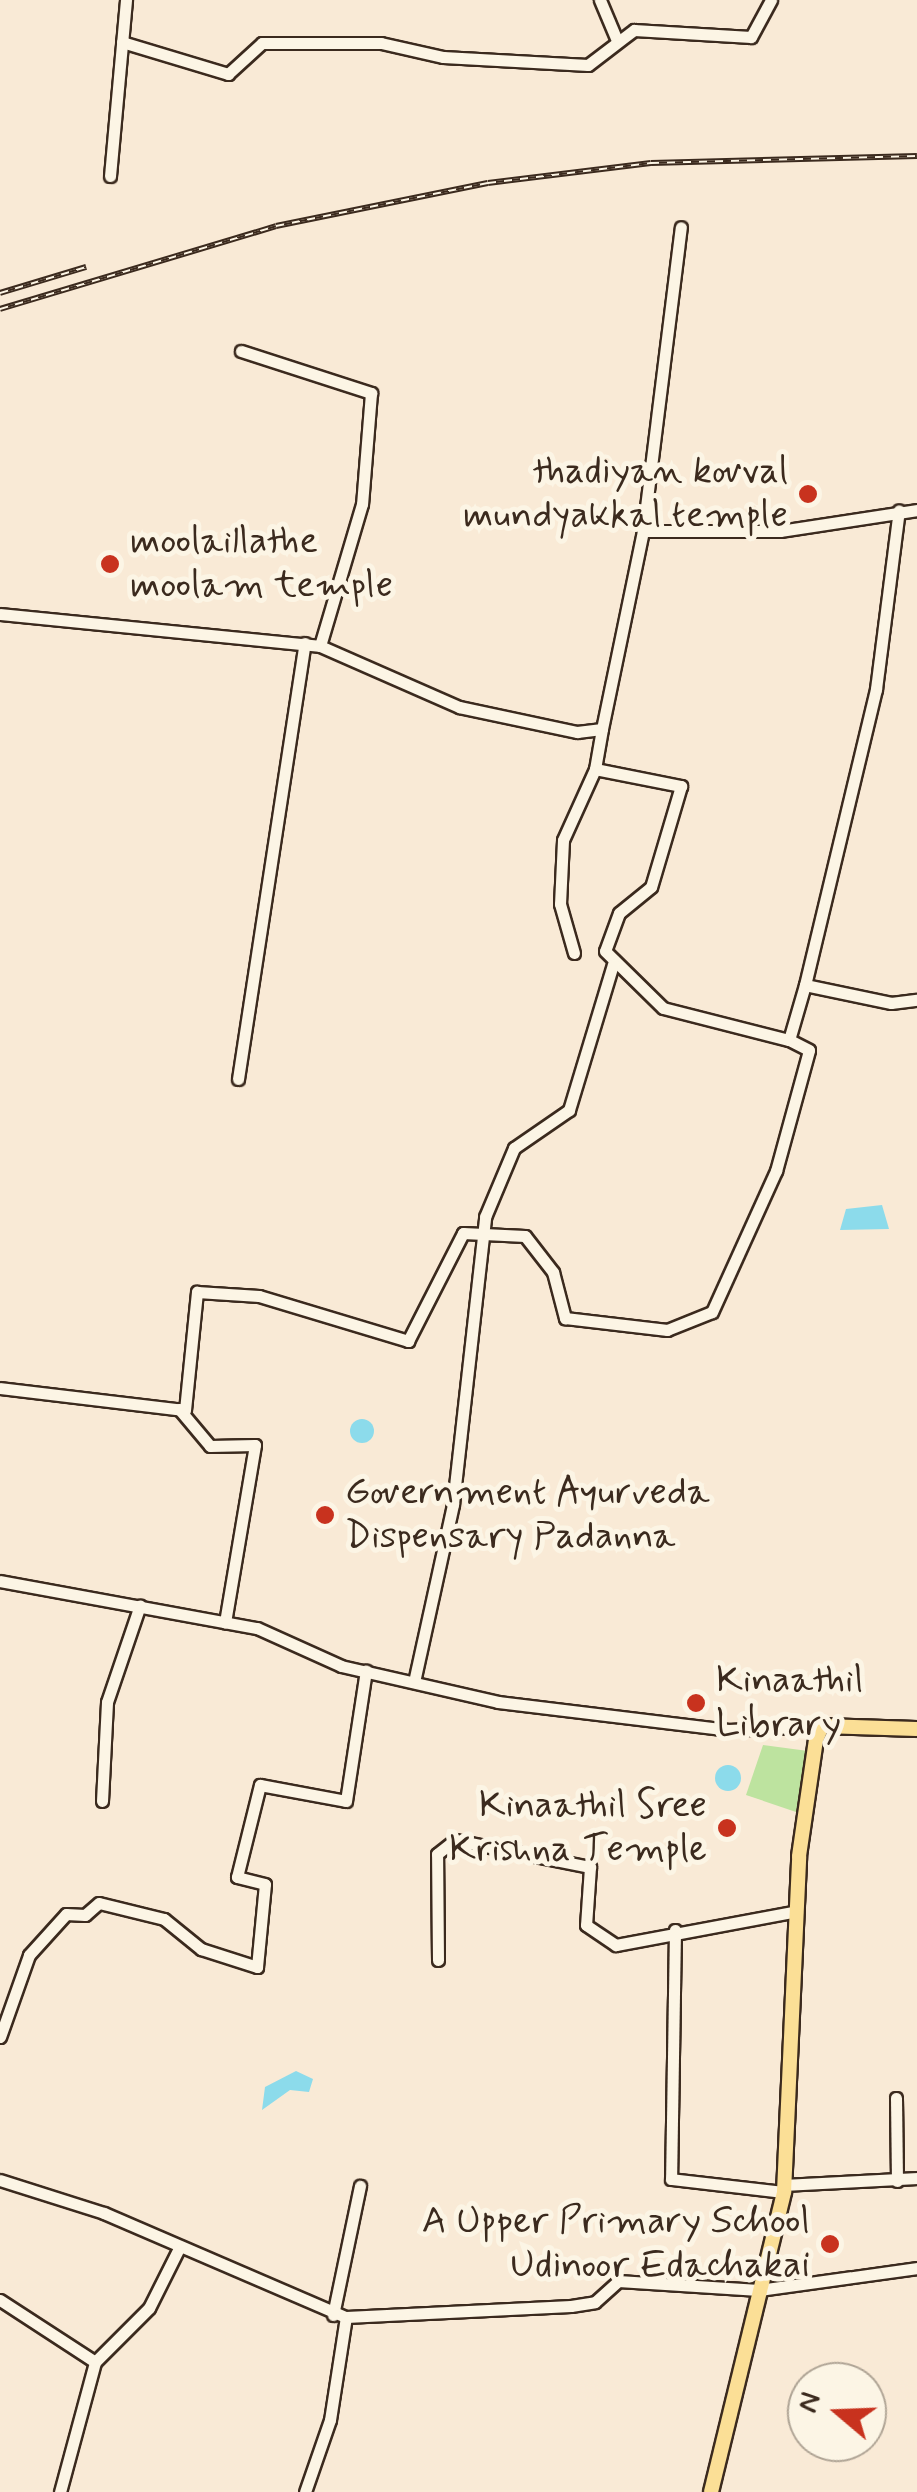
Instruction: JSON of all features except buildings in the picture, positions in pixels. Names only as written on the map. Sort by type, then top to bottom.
[{"type":"main road","points":[[711,2492],[784,2188],[797,1911],[822,1726],[917,1729]]},
{"type":"street","points":[[110,176],[126,0]]},
{"type":"street","points":[[600,0],[616,38]]},
{"type":"street","points":[[122,42],[228,74],[262,43],[381,43],[443,57],[588,66],[616,38],[664,30],[751,38],[771,0]]},
{"type":"street","points":[[574,954],[560,904],[563,840],[595,769],[642,532],[681,227]]},
{"type":"street","points":[[240,351],[371,393],[362,504],[320,646]]},
{"type":"street","points":[[789,1040],[876,689],[899,510]]},
{"type":"street","points":[[642,532],[780,530],[917,510]]},
{"type":"street","points":[[0,614],[320,646],[459,707],[578,732],[602,729]]},
{"type":"street","points":[[238,1079],[305,644]]},
{"type":"street","points":[[178,1409],[197,1292],[258,1296],[408,1342],[463,1233],[525,1236],[553,1272],[565,1318],[667,1330],[712,1312],[776,1171],[808,1050],[789,1040],[662,1008],[613,964],[604,950],[619,914],[651,887],[681,786],[595,769]]},
{"type":"street","points":[[414,1682],[454,1504],[483,1234],[514,1148],[568,1110],[613,964]]},
{"type":"street","points":[[805,984],[890,1004],[917,1000]]},
{"type":"street","points":[[0,1388],[178,1409],[210,1446],[256,1445],[225,1622]]},
{"type":"street","points":[[0,1581],[225,1622],[366,1672],[540,1708],[728,1730],[822,1726]]},
{"type":"street","points":[[102,1802],[107,1702],[140,1605]]},
{"type":"street","points":[[0,2037],[29,1955],[66,1914],[86,1915],[99,1903],[164,1919],[202,1949],[257,1967],[266,1884],[237,1878],[260,1784],[346,1801],[366,1672]]},
{"type":"street","points":[[438,1960],[437,1854],[455,1840],[590,1868],[586,1924],[616,1945],[675,1930],[797,1911]]},
{"type":"street","points":[[675,1930],[671,2179],[784,2188],[917,2178]]},
{"type":"street","points":[[896,2098],[896,2181]]},
{"type":"street","points":[[0,2180],[179,2248],[339,2316],[571,2306],[595,2302],[618,2281],[759,2290],[917,2268]]},
{"type":"street","points":[[305,2492],[330,2420],[339,2316],[360,2186]]},
{"type":"street","points":[[60,2492],[94,2362],[150,2308],[179,2248]]},
{"type":"street","points":[[0,2300],[94,2362]]},
{"type":"green space","points":[[763,1745],[808,1751],[796,1812],[746,1795]]},
{"type":"water","points":[[882,1205],[889,1229],[840,1230],[846,1209]]},
{"type":"water","points":[[357,1419],[367,1419],[374,1431],[367,1443],[357,1443],[350,1436],[350,1426]]},
{"type":"water","points":[[728,1765],[737,1769],[741,1778],[737,1787],[728,1791],[719,1787],[715,1778],[719,1769]]},
{"type":"water","points":[[296,2071],[313,2079],[309,2092],[290,2090],[262,2110],[265,2087]]},
{"type":"railway","points":[[0,309],[276,226],[488,183],[651,163],[917,156]]},
{"type":"railway","points":[[0,293],[86,267]]},
{"type":"place","name":"thadiyan kovval mundyakkal temple","points":[[808,494]]},
{"type":"place","name":"moolaillathe moolam temple","points":[[110,564]]},
{"type":"place","name":"Government Ayurveda Dispensary Padanna","points":[[325,1515]]},
{"type":"place","name":"Kinaathil Library","points":[[696,1703]]},
{"type":"place","name":"Kinaathil Sree Krishna Temple","points":[[727,1828]]},
{"type":"place","name":"A Upper Primary School Udinoor Edachakai","points":[[830,2244]]}]
